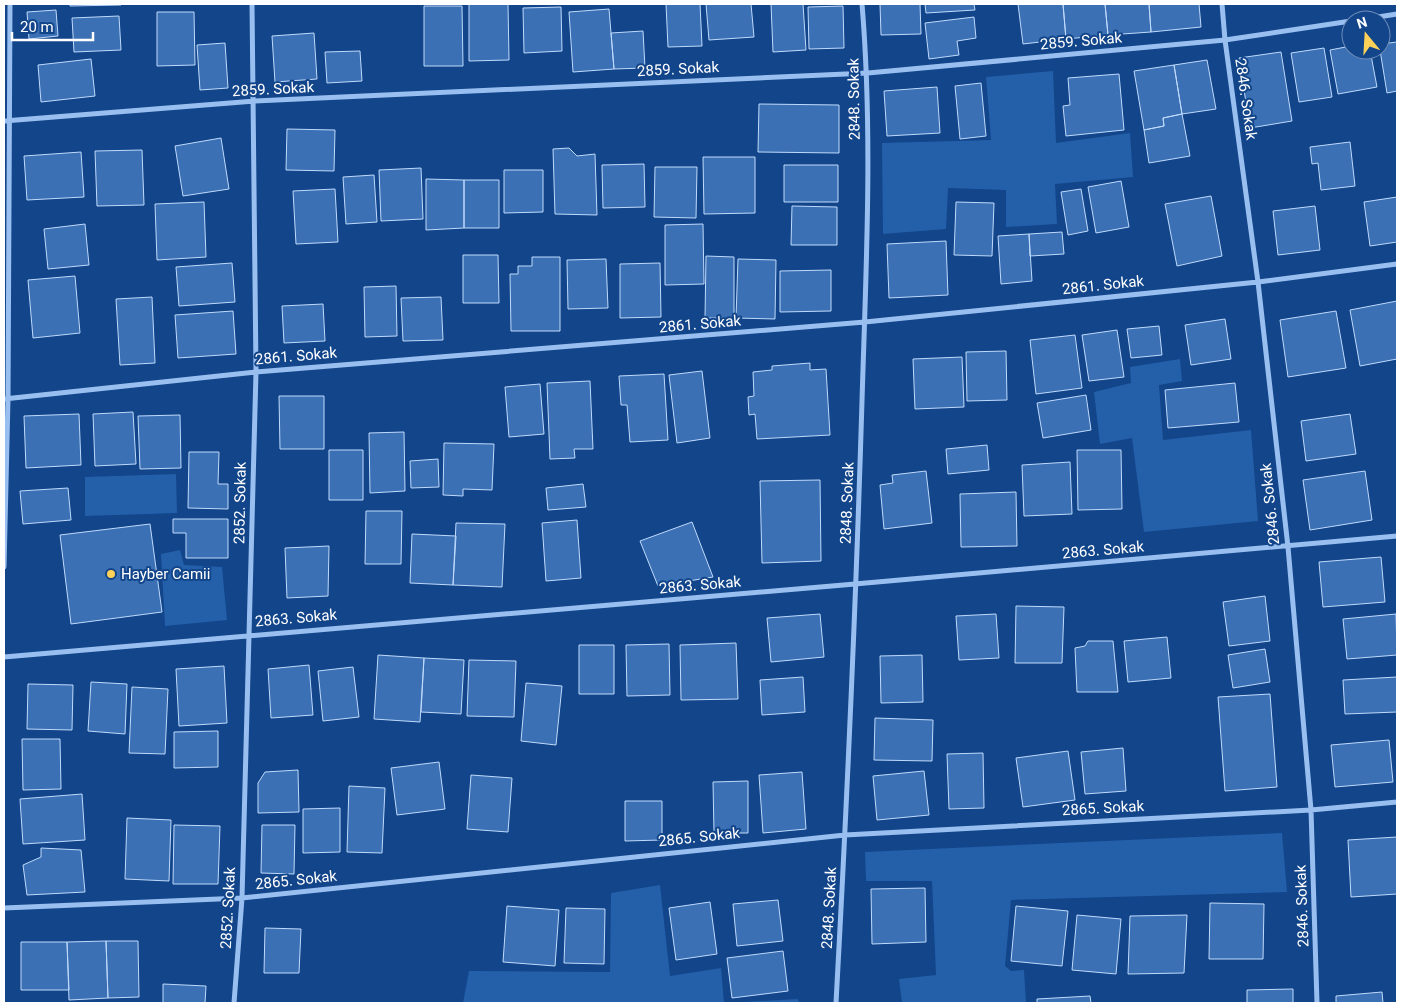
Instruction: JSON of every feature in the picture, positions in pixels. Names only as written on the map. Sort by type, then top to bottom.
[{"type":"street","points":[[4,567],[7,121],[10,4]]},
{"type":"street","name":"2852. Sokak","points":[[234,1003],[242,898],[256,372],[255,101],[252,4]]},
{"type":"street","name":"2848. Sokak","points":[[836,1003],[857,585],[865,322],[868,73],[862,4]]},
{"type":"street","name":"2846. Sokak","points":[[1222,4],[1225,40],[1258,282],[1288,547],[1311,810],[1317,1003]]},
{"type":"street","name":"2859. Sokak","points":[[7,121],[255,101],[868,73],[1225,40],[1341,23]]},
{"type":"street","name":"2861. Sokak","points":[[6,399],[256,372],[865,322],[1258,282],[1397,264]]},
{"type":"street","name":"2863. Sokak","points":[[4,657],[250,634],[857,585],[1397,536]]},
{"type":"street","name":"2865. Sokak","points":[[4,908],[242,898],[845,834],[1311,810],[1397,802]]},
{"type":"shaded area","points":[[1053,71],[1056,143],[1130,133],[1133,177],[1055,184],[1057,224],[1006,227],[1006,190],[948,188],[946,229],[883,234],[882,143],[991,140],[986,77]]},
{"type":"shaded area","points":[[1180,359],[1182,381],[1159,385],[1163,440],[1251,430],[1258,521],[1144,532],[1132,438],[1100,444],[1094,392],[1131,383],[1130,367]]},
{"type":"shaded area","points":[[176,474],[177,513],[85,516],[85,477]]},
{"type":"shaded area","points":[[180,550],[184,565],[222,567],[227,620],[165,626],[161,554]]},
{"type":"shaded area","points":[[1282,833],[1287,892],[1011,900],[1005,966],[1011,971],[1024,970],[1026,1003],[902,1003],[899,979],[936,975],[932,881],[866,881],[865,852]]},
{"type":"shaded area","points":[[660,885],[670,976],[721,968],[724,1003],[463,1003],[469,971],[610,972],[611,893]]},
{"type":"shaded area","points":[[798,999],[799,1003],[724,1003]]},
{"type":"building","points":[[70,4],[121,4],[121,5],[70,6]]},
{"type":"building","points":[[469,4],[508,4],[509,60],[469,61]]},
{"type":"building","points":[[666,4],[700,4],[702,46],[668,47]]},
{"type":"building","points":[[706,4],[751,4],[754,37],[709,40]]},
{"type":"building","points":[[771,4],[803,4],[806,50],[773,52]]},
{"type":"building","points":[[880,4],[920,4],[921,34],[881,35]]},
{"type":"building","points":[[925,4],[974,4],[975,10],[926,13]]},
{"type":"building","points":[[1018,4],[1063,4],[1066,39],[1023,44]]},
{"type":"building","points":[[1063,4],[1105,4],[1108,35],[1066,39]]},
{"type":"building","points":[[1105,4],[1149,4],[1151,32],[1108,35]]},
{"type":"building","points":[[1149,4],[1199,4],[1201,27],[1151,32]]},
{"type":"building","points":[[424,6],[462,6],[463,66],[424,66]]},
{"type":"building","points":[[843,6],[844,48],[809,49],[808,7]]},
{"type":"building","points":[[561,7],[562,51],[524,53],[523,8]]},
{"type":"building","points":[[609,9],[614,69],[573,72],[569,12]]},
{"type":"building","points":[[56,10],[58,36],[29,39],[27,12]]},
{"type":"building","points":[[157,12],[194,12],[195,65],[157,66]]},
{"type":"building","points":[[119,16],[121,50],[74,52],[72,18]]},
{"type":"building","points":[[974,17],[976,38],[957,41],[959,55],[929,59],[925,23]]},
{"type":"building","points":[[643,31],[645,68],[614,69],[611,33]]},
{"type":"building","points":[[314,33],[317,79],[275,82],[272,36]]},
{"type":"building","points":[[1397,42],[1397,91],[1387,93],[1382,60],[1391,60],[1391,43]]},
{"type":"building","points":[[225,43],[228,88],[200,90],[197,45]]},
{"type":"building","points":[[1324,48],[1332,97],[1299,102],[1291,53]]},
{"type":"building","points":[[1341,48],[1341,60],[1372,60],[1377,87],[1338,94],[1330,50]]},
{"type":"building","points":[[360,51],[362,81],[327,83],[325,52]]},
{"type":"building","points":[[1281,52],[1292,121],[1250,128],[1239,58]]},
{"type":"building","points":[[91,59],[95,96],[41,102],[38,65]]},
{"type":"building","points":[[1207,60],[1216,109],[1182,114],[1174,65]]},
{"type":"building","points":[[1174,65],[1182,114],[1163,118],[1164,126],[1144,130],[1134,71]]},
{"type":"building","points":[[1119,74],[1124,130],[1066,136],[1063,106],[1070,105],[1068,78]]},
{"type":"building","points":[[981,83],[986,136],[960,139],[955,86]]},
{"type":"building","points":[[937,87],[940,133],[887,136],[884,91]]},
{"type":"building","points":[[759,104],[839,105],[839,153],[758,152]]},
{"type":"building","points":[[1182,114],[1190,156],[1149,163],[1144,130],[1164,126],[1163,118]]},
{"type":"building","points":[[287,129],[335,130],[334,171],[286,170]]},
{"type":"building","points":[[221,138],[229,189],[183,196],[175,146]]},
{"type":"building","points":[[1350,142],[1355,186],[1321,190],[1318,163],[1312,164],[1310,147]]},
{"type":"building","points":[[569,148],[577,156],[595,154],[597,215],[555,214],[553,149]]},
{"type":"building","points":[[142,150],[144,205],[97,206],[95,151]]},
{"type":"building","points":[[81,152],[84,197],[27,200],[24,156]]},
{"type":"building","points":[[703,157],[755,157],[755,213],[704,214]]},
{"type":"building","points":[[644,164],[645,207],[603,208],[602,165]]},
{"type":"building","points":[[784,165],[838,165],[838,202],[784,202]]},
{"type":"building","points":[[655,167],[697,167],[696,218],[654,217]]},
{"type":"building","points":[[421,168],[423,219],[381,221],[379,170]]},
{"type":"building","points":[[504,170],[543,170],[543,212],[504,213]]},
{"type":"building","points":[[374,175],[377,222],[346,224],[343,177]]},
{"type":"building","points":[[426,179],[464,180],[464,228],[426,230]]},
{"type":"building","points":[[464,180],[499,180],[499,228],[464,228]]},
{"type":"building","points":[[1121,181],[1129,227],[1096,233],[1088,187]]},
{"type":"building","points":[[335,189],[338,242],[296,244],[293,191]]},
{"type":"building","points":[[1081,189],[1088,231],[1068,235],[1061,192]]},
{"type":"building","points":[[1211,196],[1222,256],[1177,266],[1165,204]]},
{"type":"building","points":[[1397,197],[1397,242],[1370,246],[1364,202]]},
{"type":"building","points":[[204,202],[206,257],[157,260],[155,204]]},
{"type":"building","points":[[956,202],[994,203],[992,256],[954,255]]},
{"type":"building","points":[[792,206],[837,207],[837,245],[791,245]]},
{"type":"building","points":[[1315,206],[1320,250],[1278,255],[1273,211]]},
{"type":"building","points":[[85,224],[89,265],[48,269],[44,229]]},
{"type":"building","points":[[703,224],[704,284],[665,285],[665,225]]},
{"type":"building","points":[[1062,232],[1064,254],[1030,256],[1029,234]]},
{"type":"building","points":[[1029,234],[1032,281],[1001,284],[998,236]]},
{"type":"building","points":[[946,241],[948,295],[889,298],[887,244]]},
{"type":"building","points":[[463,255],[498,255],[499,303],[463,303]]},
{"type":"building","points":[[706,256],[734,257],[734,318],[705,318]]},
{"type":"building","points":[[532,257],[560,257],[560,331],[511,331],[510,274],[518,274],[518,266],[532,266]]},
{"type":"building","points":[[606,259],[608,308],[568,309],[567,260]]},
{"type":"building","points":[[738,259],[776,260],[775,319],[736,318]]},
{"type":"building","points":[[232,263],[235,302],[179,306],[176,267]]},
{"type":"building","points":[[660,263],[661,317],[620,318],[620,264]]},
{"type":"building","points":[[831,270],[831,311],[780,312],[780,271]]},
{"type":"building","points":[[75,276],[80,333],[33,338],[28,280]]},
{"type":"building","points":[[396,286],[397,336],[365,337],[364,287]]},
{"type":"building","points":[[152,297],[155,363],[120,365],[116,299]]},
{"type":"building","points":[[441,297],[443,340],[403,341],[401,298]]},
{"type":"building","points":[[1397,301],[1397,359],[1360,366],[1350,310]]},
{"type":"building","points":[[323,304],[325,341],[284,343],[282,306]]},
{"type":"building","points":[[233,311],[236,354],[178,358],[175,315]]},
{"type":"building","points":[[1336,311],[1346,368],[1288,377],[1280,320]]},
{"type":"building","points":[[1225,319],[1231,359],[1191,365],[1185,325]]},
{"type":"building","points":[[1159,326],[1162,355],[1131,358],[1127,329]]},
{"type":"building","points":[[1117,330],[1124,377],[1089,381],[1082,335]]},
{"type":"building","points":[[1075,335],[1082,388],[1036,394],[1030,340]]},
{"type":"building","points":[[1006,351],[1007,400],[967,401],[966,352]]},
{"type":"building","points":[[962,357],[964,407],[915,409],[913,359]]},
{"type":"building","points":[[810,363],[810,370],[826,369],[830,435],[757,439],[755,414],[749,415],[748,397],[754,396],[753,372],[772,370],[772,366]]},
{"type":"building","points":[[702,371],[710,438],[677,443],[669,375]]},
{"type":"building","points":[[664,374],[668,440],[630,442],[627,405],[621,405],[619,376]]},
{"type":"building","points":[[590,381],[593,449],[574,449],[575,458],[550,459],[547,383]]},
{"type":"building","points":[[1235,383],[1239,422],[1168,428],[1165,390]]},
{"type":"building","points":[[540,384],[544,434],[509,437],[505,387]]},
{"type":"building","points":[[1086,395],[1091,430],[1043,438],[1037,403]]},
{"type":"building","points":[[279,396],[324,396],[324,449],[280,449]]},
{"type":"building","points":[[133,412],[136,464],[95,466],[93,414]]},
{"type":"building","points":[[79,414],[81,465],[26,468],[24,416]]},
{"type":"building","points":[[1350,414],[1356,454],[1306,461],[1301,421]]},
{"type":"building","points":[[180,415],[181,468],[140,469],[138,416]]},
{"type":"building","points":[[404,432],[405,491],[370,493],[369,433]]},
{"type":"building","points":[[444,443],[494,444],[492,490],[463,489],[463,496],[443,495]]},
{"type":"building","points":[[987,445],[989,470],[948,474],[946,449]]},
{"type":"building","points":[[329,450],[363,450],[363,500],[329,500]]},
{"type":"building","points":[[1077,450],[1121,450],[1122,509],[1078,510]]},
{"type":"building","points":[[189,452],[219,452],[218,484],[228,484],[228,509],[188,508]]},
{"type":"building","points":[[438,459],[439,487],[411,488],[410,461]]},
{"type":"building","points":[[1070,462],[1072,514],[1024,516],[1022,465]]},
{"type":"building","points":[[926,471],[932,523],[884,529],[880,485],[893,483],[892,475]]},
{"type":"building","points":[[1365,471],[1372,520],[1310,530],[1303,480]]},
{"type":"building","points":[[820,480],[821,561],[762,563],[760,481]]},
{"type":"building","points":[[583,484],[586,507],[548,510],[546,488]]},
{"type":"building","points":[[68,488],[71,520],[23,524],[20,491]]},
{"type":"building","points":[[1016,492],[1017,546],[961,547],[960,494]]},
{"type":"building","points":[[366,511],[402,511],[401,564],[365,564]]},
{"type":"building","points":[[173,519],[228,519],[228,558],[186,558],[186,533],[173,533]]},
{"type":"building","points":[[577,520],[581,578],[546,581],[542,523]]},
{"type":"building","points":[[692,522],[713,577],[658,586],[640,541]]},
{"type":"building","points":[[456,523],[505,524],[502,587],[453,585]]},
{"type":"building","name":"Hayber Camii","points":[[150,524],[162,612],[71,624],[60,535]]},
{"type":"building","points":[[412,534],[456,536],[453,585],[410,583]]},
{"type":"building","points":[[329,546],[328,596],[287,598],[285,548]]},
{"type":"building","points":[[1381,557],[1385,602],[1323,607],[1319,562]]},
{"type":"building","points":[[1265,596],[1270,641],[1229,646],[1223,602]]},
{"type":"building","points":[[1016,606],[1064,607],[1062,663],[1015,663]]},
{"type":"building","points":[[820,614],[824,657],[771,662],[767,618]]},
{"type":"building","points":[[996,614],[999,658],[959,660],[956,616]]},
{"type":"building","points":[[1396,614],[1397,655],[1347,659],[1343,619]]},
{"type":"building","points":[[1167,637],[1171,678],[1128,682],[1124,641]]},
{"type":"building","points":[[1088,641],[1113,641],[1118,692],[1077,692],[1075,648],[1085,646]]},
{"type":"building","points":[[736,643],[738,699],[681,700],[680,645]]},
{"type":"building","points":[[669,644],[670,695],[627,696],[626,645]]},
{"type":"building","points":[[579,645],[614,645],[614,694],[579,694]]},
{"type":"building","points":[[1265,649],[1270,682],[1233,688],[1228,655]]},
{"type":"building","points":[[378,655],[424,658],[420,722],[374,719]]},
{"type":"building","points":[[922,655],[923,702],[881,703],[880,656]]},
{"type":"building","points":[[424,658],[464,660],[461,714],[421,712]]},
{"type":"building","points":[[469,660],[516,661],[514,717],[467,716]]},
{"type":"building","points":[[309,665],[313,715],[271,718],[268,669]]},
{"type":"building","points":[[224,666],[227,723],[179,726],[176,669]]},
{"type":"building","points":[[353,667],[359,717],[323,721],[318,671]]},
{"type":"building","points":[[803,677],[805,712],[762,715],[760,680]]},
{"type":"building","points":[[1397,677],[1397,712],[1345,714],[1343,680]]},
{"type":"building","points":[[91,682],[127,684],[125,734],[88,731]]},
{"type":"building","points":[[526,683],[562,686],[556,745],[521,741]]},
{"type":"building","points":[[28,684],[73,685],[72,730],[27,729]]},
{"type":"building","points":[[132,687],[168,689],[165,754],[129,753]]},
{"type":"building","points":[[1270,694],[1277,787],[1225,791],[1218,697]]},
{"type":"building","points":[[875,718],[933,720],[932,761],[874,760]]},
{"type":"building","points":[[218,731],[218,767],[174,768],[174,732]]},
{"type":"building","points":[[22,739],[60,739],[61,789],[23,790]]},
{"type":"building","points":[[1389,740],[1393,782],[1335,787],[1331,745]]},
{"type":"building","points":[[1123,748],[1126,791],[1085,794],[1081,752]]},
{"type":"building","points":[[1068,751],[1075,800],[1023,807],[1016,758]]},
{"type":"building","points":[[983,753],[984,808],[949,809],[947,754]]},
{"type":"building","points":[[439,762],[445,809],[397,815],[391,768]]},
{"type":"building","points":[[298,770],[299,812],[258,813],[258,783],[265,772]]},
{"type":"building","points":[[924,771],[929,815],[877,820],[873,776]]},
{"type":"building","points":[[802,772],[806,829],[763,833],[759,775]]},
{"type":"building","points":[[471,775],[512,778],[508,832],[467,829]]},
{"type":"building","points":[[748,781],[748,833],[714,833],[713,782]]},
{"type":"building","points":[[349,786],[385,788],[382,853],[347,852]]},
{"type":"building","points":[[82,794],[85,840],[23,844],[20,799]]},
{"type":"building","points":[[625,801],[662,801],[662,840],[625,841]]},
{"type":"building","points":[[340,808],[340,852],[303,853],[303,809]]},
{"type":"building","points":[[127,818],[171,820],[169,881],[125,879]]},
{"type":"building","points":[[174,825],[220,826],[218,884],[173,884]]},
{"type":"building","points":[[262,825],[295,825],[294,874],[261,873]]},
{"type":"building","points":[[1397,837],[1397,894],[1351,897],[1348,840]]},
{"type":"building","points":[[41,848],[81,850],[85,892],[27,895],[23,865],[41,857]]},
{"type":"building","points":[[925,888],[926,942],[872,944],[871,889]]},
{"type":"building","points":[[778,900],[783,941],[737,946],[733,904]]},
{"type":"building","points":[[710,902],[717,954],[676,960],[669,908]]},
{"type":"building","points":[[1210,903],[1264,904],[1263,959],[1209,959]]},
{"type":"building","points":[[507,906],[559,910],[555,966],[503,962]]},
{"type":"building","points":[[1016,906],[1068,911],[1062,966],[1011,961]]},
{"type":"building","points":[[566,908],[605,909],[604,964],[564,963]]},
{"type":"building","points":[[1077,915],[1121,919],[1116,974],[1072,970]]},
{"type":"building","points":[[1187,915],[1184,973],[1128,974],[1130,916]]},
{"type":"building","points":[[265,928],[301,929],[299,973],[264,973]]},
{"type":"building","points":[[106,941],[108,998],[69,1000],[67,942]]},
{"type":"building","points":[[106,941],[138,941],[139,997],[108,998]]},
{"type":"building","points":[[21,942],[67,942],[69,990],[21,990]]},
{"type":"building","points":[[783,951],[788,991],[732,998],[727,958]]},
{"type":"building","points":[[163,984],[206,986],[205,1003],[163,1003]]},
{"type":"building","points":[[1293,989],[1293,1003],[1247,1003],[1247,990]]},
{"type":"building","points":[[1382,992],[1383,1003],[1336,1003],[1336,996]]},
{"type":"building","points":[[1090,996],[1091,1003],[1037,1003],[1037,999]]},
{"type":"place","name":"Hayber Camii","points":[[111,574]]}]
